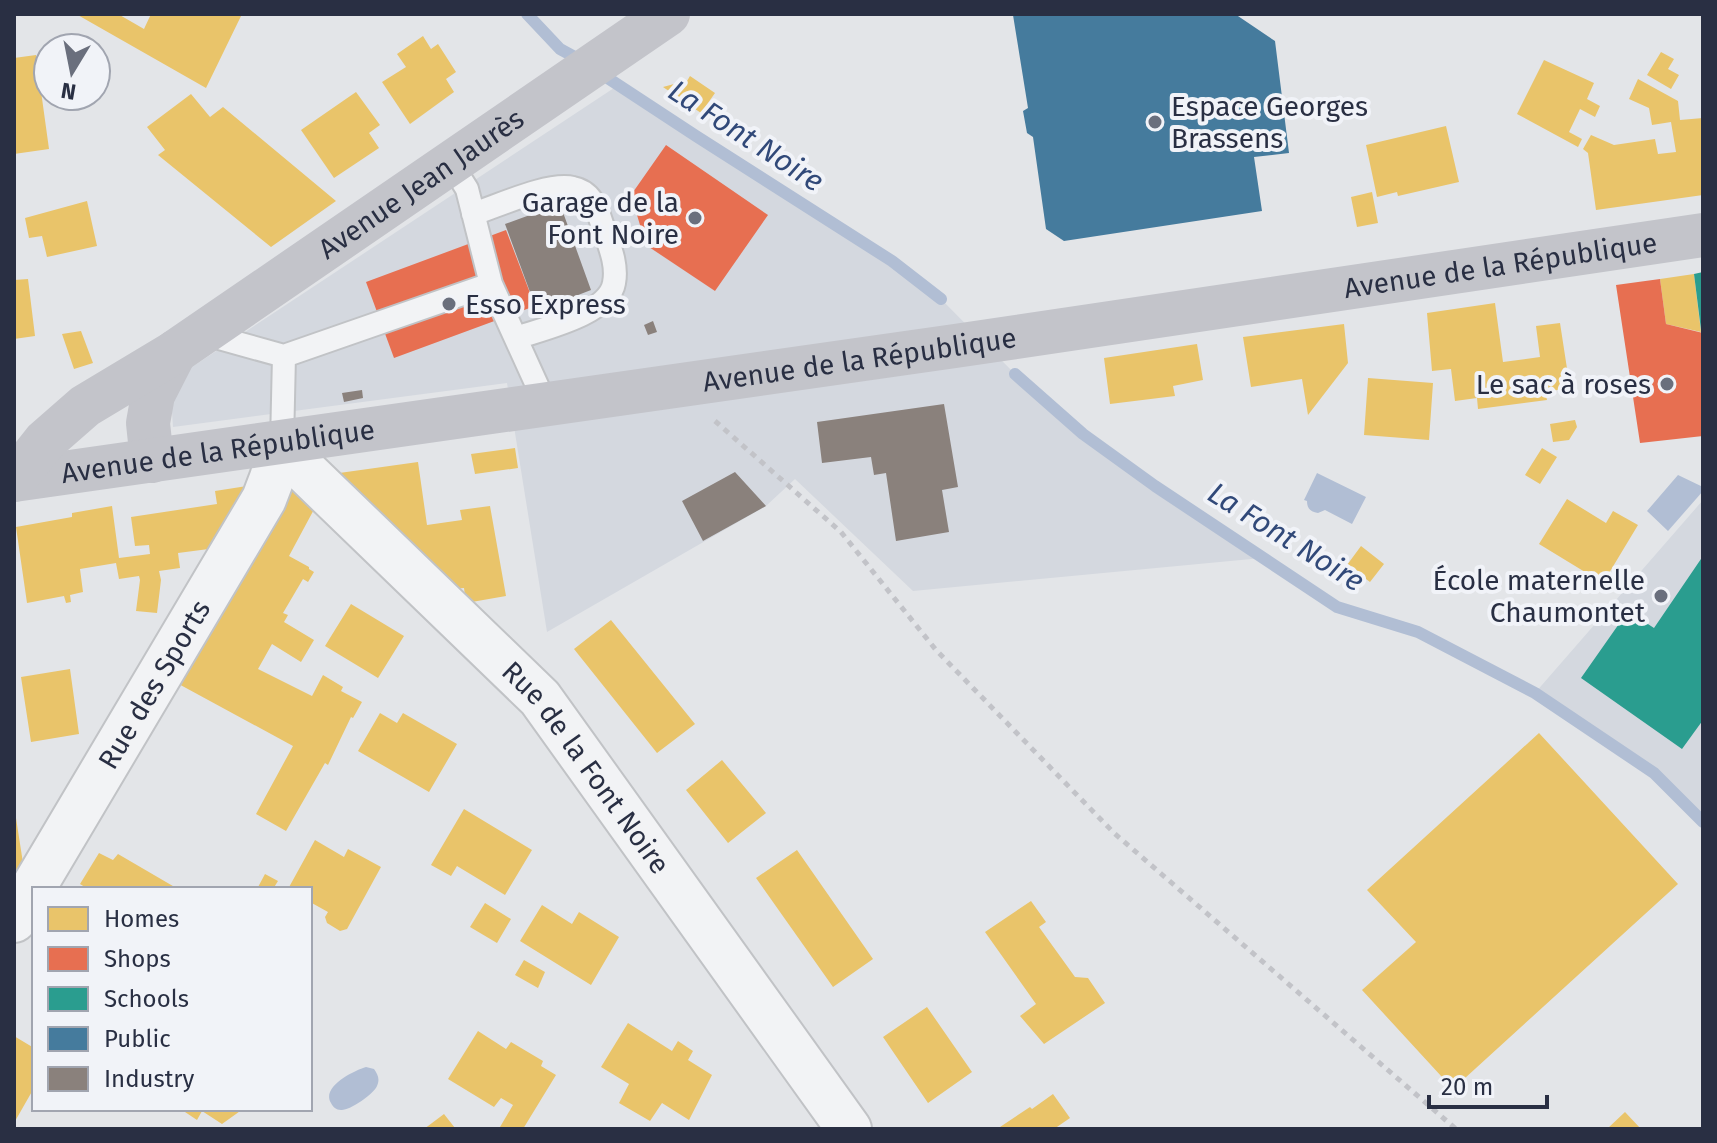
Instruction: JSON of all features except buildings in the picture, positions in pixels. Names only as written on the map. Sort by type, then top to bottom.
[{"type":"main road","name":"Avenue Jean Jaurès","points":[[14,480],[45,441],[85,406],[188,342],[668,14]]},
{"type":"main road","name":"Avenue de la République","points":[[14,480],[1018,337],[1703,235]]},
{"type":"main road","name":"Avenue Jean Jaurès","points":[[152,461],[148,423],[153,395],[188,342]]},
{"type":"street","name":"Rue des Sports","points":[[34,887],[264,499],[282,443]]},
{"type":"street","name":"Rue de la Font Noire","points":[[282,443],[304,470],[540,698],[849,1129]]},
{"type":"street","name":"Rue des Sports","points":[[14,920],[32,890]]},
{"type":"lane","points":[[450,162],[467,189],[491,284],[546,405]]},
{"type":"lane","points":[[473,214],[556,186],[575,188],[588,195],[597,207],[614,263],[615,282],[611,293],[603,302],[581,315],[516,338]]},
{"type":"lane","points":[[188,342],[284,356],[491,284]]},
{"type":"lane","points":[[282,443],[284,356]]},
{"type":"path","points":[[700,383],[707,408],[717,425],[841,532],[936,650],[1114,833],[1456,1129]]},
{"type":"shaded area","points":[[620,84],[892,261],[941,299],[1015,374],[1083,434],[1262,558],[913,591],[795,479],[766,506],[547,632],[507,383],[173,427],[171,397],[186,371]]},
{"type":"shaded area","name":"École maternelle Chaumontet","points":[[1703,500],[1703,822],[1654,773],[1535,693]]},
{"type":"water","points":[[1317,473],[1366,497],[1352,524],[1325,510],[1318,513],[1308,508],[1304,500]]},
{"type":"water","points":[[1678,475],[1703,487],[1703,491],[1668,531],[1647,511]]},
{"type":"water","points":[[366,1067],[374,1069],[377,1075],[375,1089],[350,1108],[335,1108],[329,1097],[330,1091],[347,1076]]},
{"type":"waterway","name":"La Font Noire","points":[[527,14],[560,49],[582,61]]},
{"type":"waterway","name":"La Font Noire","points":[[597,71],[892,261],[941,299]]},
{"type":"waterway","name":"La Font Noire","points":[[1015,374],[1083,434],[1155,486],[1337,607],[1418,632],[1535,693],[1654,773],[1703,822]]},
{"type":"place","name":"Espace Georges Brassens","points":[[1155,122]]},
{"type":"place","name":"Garage de la Font Noire","points":[[695,218]]},
{"type":"place","name":"Esso Express","points":[[449,304]]},
{"type":"place","name":"Le sac à roses","points":[[1667,384]]},
{"type":"place","name":"École maternelle Chaumontet","points":[[1661,596]]}]
